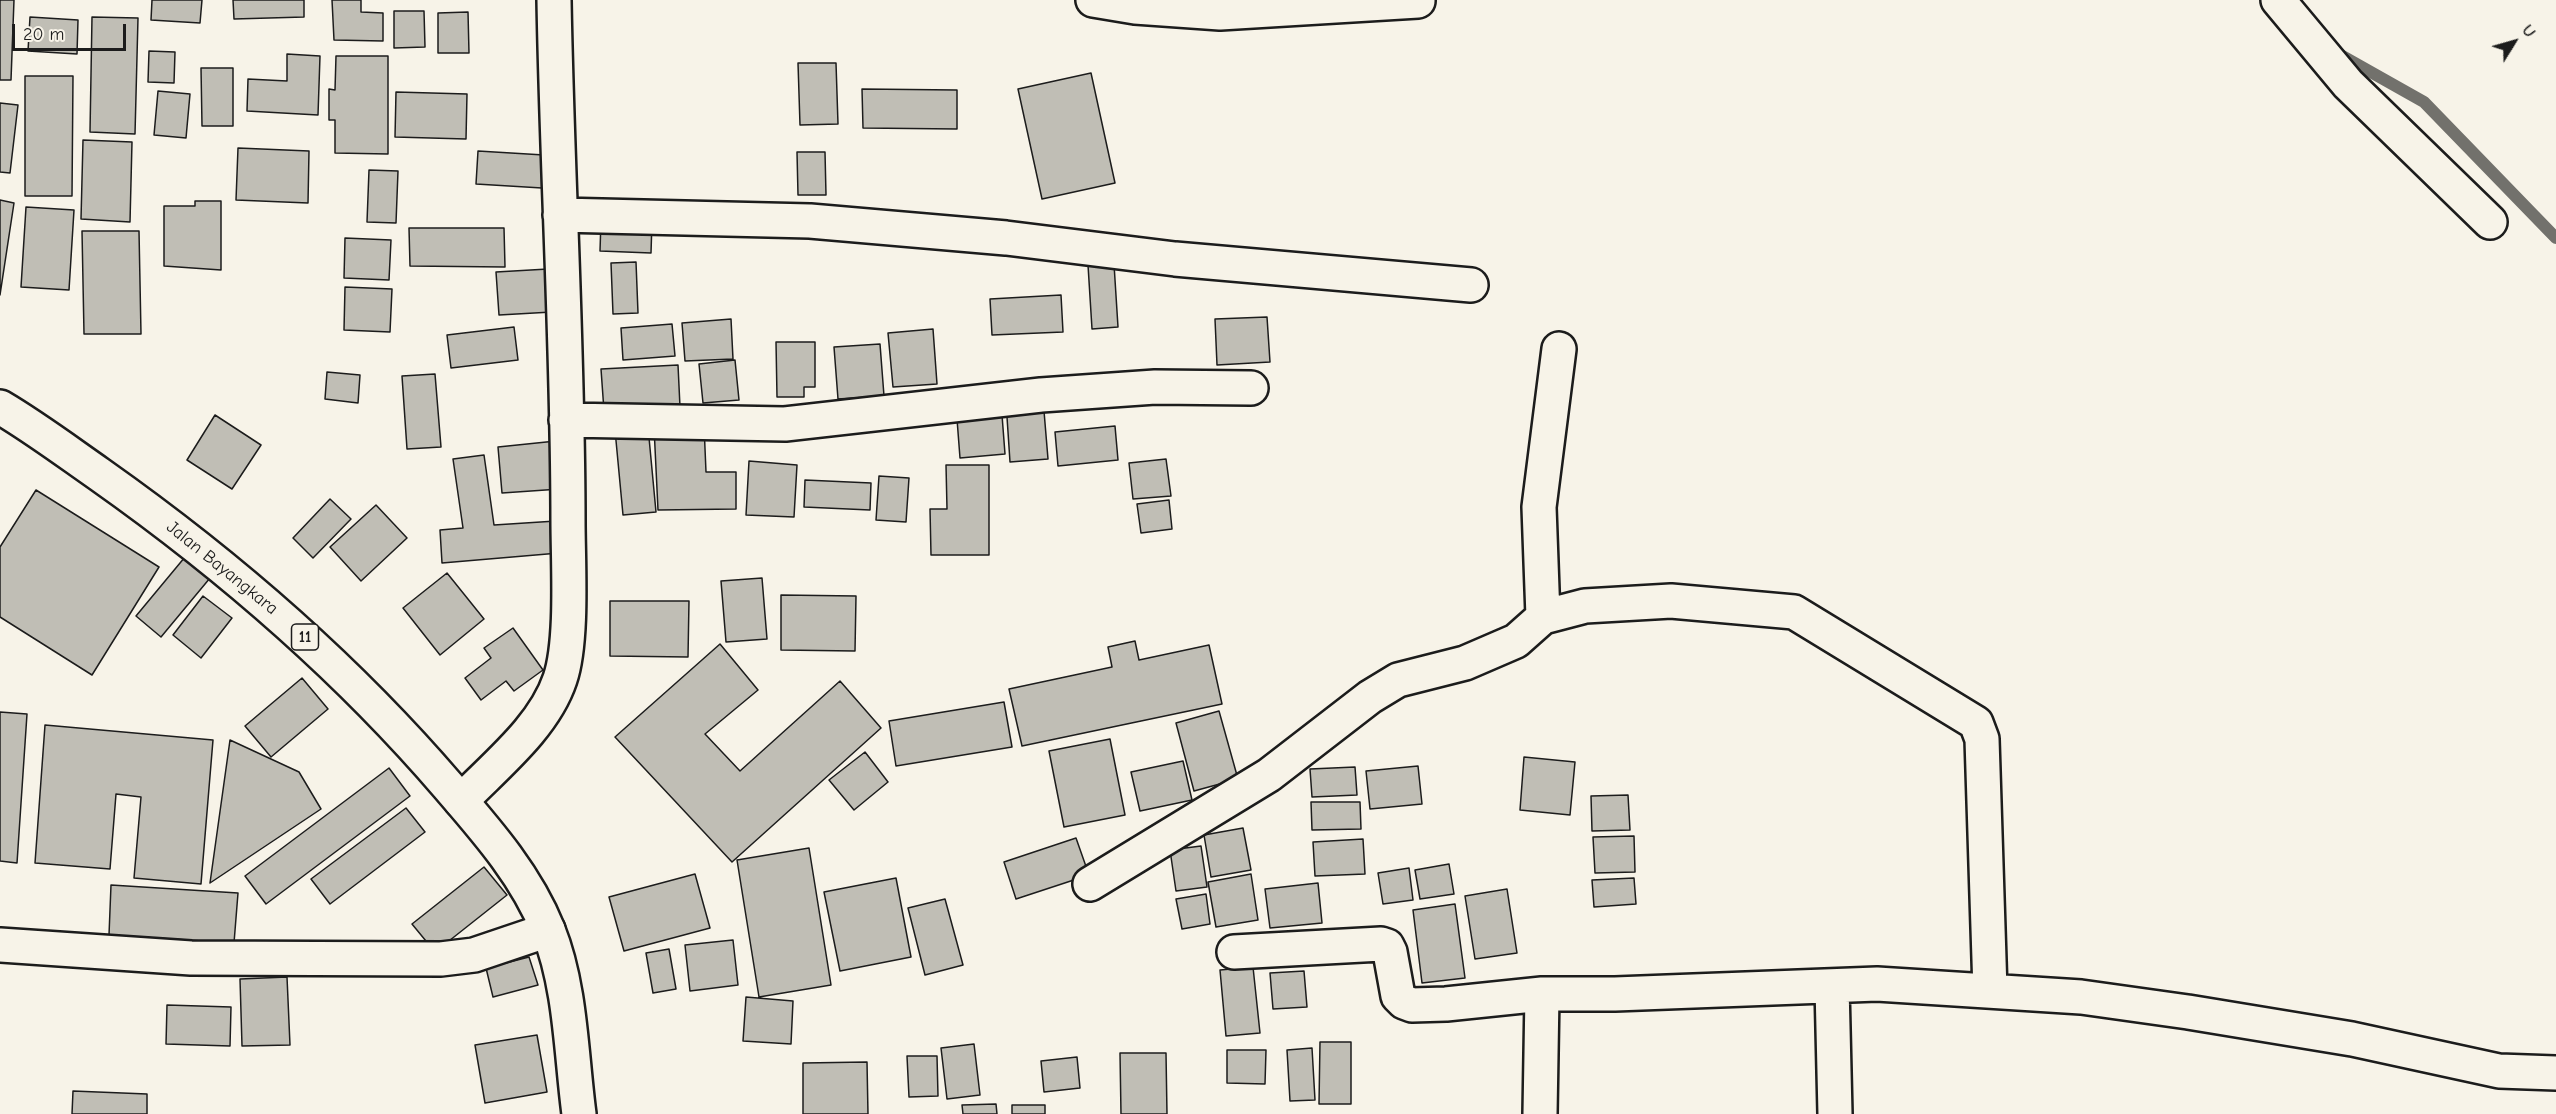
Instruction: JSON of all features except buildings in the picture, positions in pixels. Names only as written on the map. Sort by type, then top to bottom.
[{"type":"main road","points":[[461,801],[526,734],[549,702],[561,677],[567,617],[566,420],[554,0]]},
{"type":"main road","points":[[1093,0],[1135,7],[1220,13],[1418,1]]},
{"type":"main road","points":[[2278,0],[2348,84],[2490,222]]},
{"type":"main road","points":[[560,215],[810,221],[1006,238],[1176,259],[1471,285]]},
{"type":"main road","points":[[1543,616],[1539,507],[1559,349]]},
{"type":"main road","points":[[566,420],[784,424],[1041,395],[1155,387],[1251,388]]},
{"type":"main road","name":"Jalan Bayangkara","points":[[0,407],[150,510],[259,596],[300,633],[402,734],[500,847],[525,885],[548,930]]},
{"type":"main road","points":[[1090,884],[1269,775],[1370,697],[1398,680],[1465,663],[1516,641],[1543,616],[1585,606],[1671,601],[1794,612],[1976,723],[1982,738],[1990,991]]},
{"type":"main road","points":[[0,945],[191,958],[441,959],[474,955],[548,930]]},
{"type":"main road","name":"11","points":[[548,930],[561,972],[579,1114]]},
{"type":"main road","points":[[1234,952],[1381,944],[1387,946],[1390,952],[1398,996],[1404,1002],[1412,1005],[1446,1005],[1542,994],[1615,994],[1877,984],[2081,997],[2352,1039],[2499,1071],[2556,1073]]},
{"type":"main road","points":[[1833,986],[1835,1114]]},
{"type":"main road","points":[[1540,1114],[1542,994]]},
{"type":"waterway","points":[[2337,53],[2424,102],[2556,238]]}]
